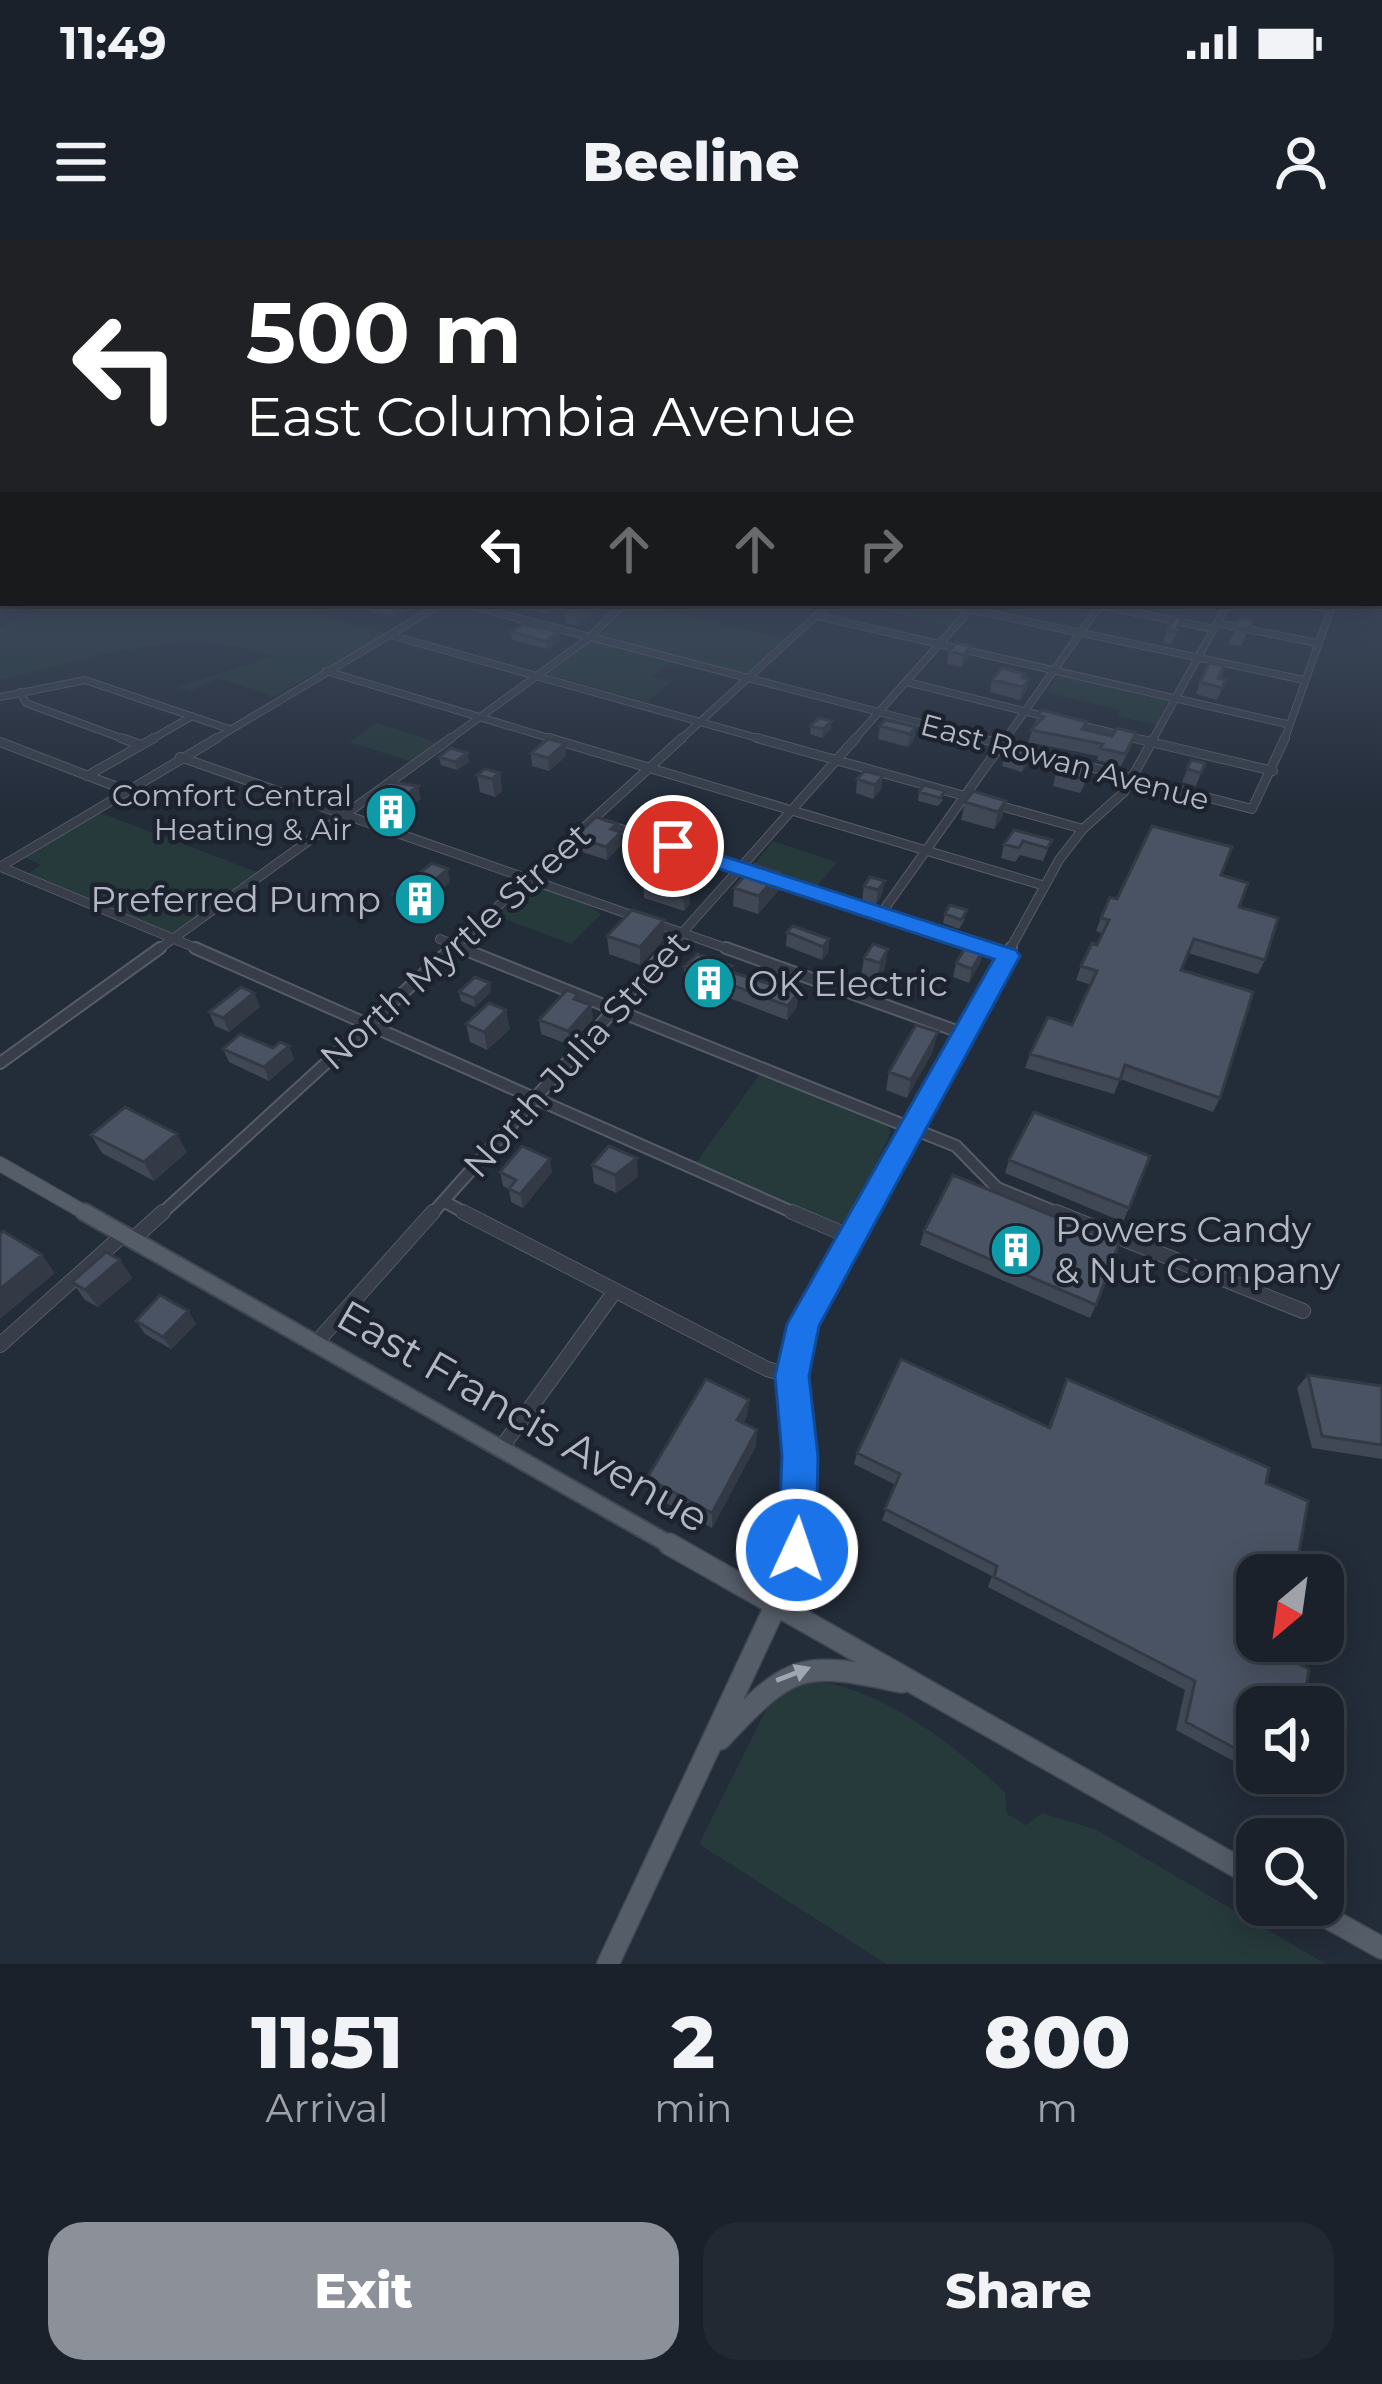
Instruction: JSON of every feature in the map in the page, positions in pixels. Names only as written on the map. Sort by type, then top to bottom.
[{"type":"main road","name":"East Francis Avenue","points":[[0,1165],[1236,1866]]},
{"type":"main road","points":[[608,1964],[776,1605]]},
{"type":"main road","points":[[708,1751],[773,1683],[795,1670],[853,1671],[916,1685]]},
{"type":"main road","points":[[1343,1926],[1382,1948]]},
{"type":"street","points":[[1,867],[357,653]]},
{"type":"street","points":[[458,653],[1083,829]]},
{"type":"street","points":[[0,1064],[567,653]]},
{"type":"street","name":"East Rowan Avenue","points":[[648,653],[1252,808],[1273,771]]},
{"type":"street","name":"North Myrtle Street","points":[[0,1345],[369,1025],[775,653]]},
{"type":"street","points":[[787,653],[793,655]]},
{"type":"street","name":"North Julia Street","points":[[316,1342],[932,653]]},
{"type":"street","points":[[983,653],[1287,724]]},
{"type":"street","points":[[880,915],[1065,653]]},
{"type":"street","points":[[1174,653],[1304,680]]},
{"type":"street","points":[[776,1605],[797,1550],[801,1519],[792,1376],[803,1324],[1045,886],[1083,829],[1115,804],[1131,780],[1198,653]]},
{"type":"street","points":[[907,682],[1273,771],[1313,653]]},
{"type":"street","points":[[326,671],[1045,886]]},
{"type":"street","points":[[0,698],[75,679],[229,729]]},
{"type":"street","points":[[20,692],[26,703],[141,745]]},
{"type":"street","points":[[87,776],[192,716]]},
{"type":"street","points":[[0,742],[125,790]]},
{"type":"street","points":[[180,757],[531,877],[965,1034]]},
{"type":"street","points":[[593,820],[1008,956]]},
{"type":"street","points":[[1,867],[235,962],[850,1238]]},
{"type":"street","points":[[440,939],[956,1146],[997,1188],[1303,1311]]},
{"type":"street","points":[[445,1202],[767,1369],[792,1376]]},
{"type":"street","points":[[502,1447],[615,1291]]},
{"type":"shaded area","points":[[0,653],[110,653],[102,655],[0,680]]},
{"type":"shaded area","points":[[263,653],[352,653],[274,696],[218,678],[191,691],[178,687],[273,656]]},
{"type":"shaded area","points":[[573,653],[638,653],[670,662],[652,677],[671,682],[648,702],[547,674]]},
{"type":"shaded area","points":[[661,653],[770,653],[749,672],[739,674]]},
{"type":"shaded area","points":[[1057,676],[1168,701],[1156,725],[1117,716],[1120,710],[1047,693]]},
{"type":"shaded area","points":[[377,723],[439,743],[413,762],[349,742]]},
{"type":"shaded area","points":[[98,812],[260,873],[170,935],[26,875],[41,865],[24,857]]},
{"type":"shaded area","points":[[773,841],[837,862],[814,890],[757,866]]},
{"type":"shaded area","points":[[534,885],[577,898],[601,914],[571,944],[496,916]]},
{"type":"shaded area","points":[[760,1074],[887,1125],[891,1131],[851,1222],[836,1224],[695,1164]]},
{"type":"shaded area","points":[[801,1680],[858,1692],[885,1704],[937,1735],[1005,1792],[1007,1814],[1026,1825],[1042,1813],[1097,1830],[1236,1911],[1236,1926],[1261,1926],[1326,1964],[886,1964],[699,1844],[772,1698]]},
{"type":"building","points":[[1209,663],[1224,666],[1218,678],[1226,680],[1222,688],[1200,682]]},
{"type":"building","points":[[1002,668],[1029,679],[1023,687],[992,680]]},
{"type":"building","points":[[1042,710],[1087,722],[1082,729],[1112,736],[1117,728],[1136,733],[1125,754],[1100,748],[1103,744],[1031,730],[1044,717],[1038,715]]},
{"type":"building","points":[[819,718],[832,721],[823,729],[811,726]]},
{"type":"building","points":[[886,720],[916,727],[910,734],[880,726]]},
{"type":"building","points":[[548,739],[565,743],[548,758],[531,753]]},
{"type":"building","points":[[1013,742],[1033,747],[1025,759],[1005,753]]},
{"type":"building","points":[[451,748],[467,753],[455,762],[439,757]]},
{"type":"building","points":[[1065,758],[1092,764],[1084,779],[1056,773]]},
{"type":"building","points":[[1191,760],[1205,763],[1201,773],[1187,769]]},
{"type":"building","points":[[485,769],[500,773],[492,779],[477,775]]},
{"type":"building","points":[[865,771],[883,776],[875,785],[857,779]]},
{"type":"building","points":[[389,782],[418,786],[388,809],[371,803]]},
{"type":"building","points":[[924,785],[945,791],[940,798],[919,792]]},
{"type":"building","points":[[973,791],[1006,801],[998,812],[965,802]]},
{"type":"building","points":[[596,817],[617,824],[611,829],[621,832],[606,847],[575,837]]},
{"type":"building","points":[[1152,826],[1232,847],[1221,875],[1248,883],[1239,907],[1278,918],[1265,960],[1194,939],[1181,970],[1253,992],[1220,1098],[1125,1065],[1120,1080],[1030,1054],[1048,1017],[1072,1025],[1097,971],[1081,966],[1109,920],[1101,918],[1110,897],[1117,899]]},
{"type":"building","points":[[1014,830],[1052,840],[1047,848],[1023,841],[1019,848],[1004,844]]},
{"type":"building","points":[[432,863],[448,869],[411,901],[393,894]]},
{"type":"building","points":[[755,864],[780,872],[759,896],[734,888]]},
{"type":"building","points":[[650,877],[690,891],[684,898],[643,884]]},
{"type":"building","points":[[870,877],[885,881],[878,890],[864,886]]},
{"type":"building","points":[[950,905],[967,910],[961,920],[945,914]]},
{"type":"building","points":[[632,910],[664,920],[640,947],[607,936]]},
{"type":"building","points":[[793,926],[829,939],[823,947],[787,932]]},
{"type":"building","points":[[969,942],[985,947],[972,969],[956,963]]},
{"type":"building","points":[[873,944],[888,949],[880,963],[864,958]]},
{"type":"building","points":[[697,954],[732,966],[728,971],[798,993],[788,1006],[684,967]]},
{"type":"building","points":[[475,977],[490,983],[474,998],[459,992]]},
{"type":"building","points":[[241,987],[254,993],[223,1018],[209,1012]]},
{"type":"building","points":[[567,990],[578,994],[574,999],[591,1005],[568,1031],[539,1020]]},
{"type":"building","points":[[489,1003],[506,1010],[484,1032],[466,1024]]},
{"type":"building","points":[[916,1025],[938,1032],[911,1080],[889,1072]]},
{"type":"building","points":[[240,1034],[273,1048],[280,1042],[289,1046],[264,1067],[223,1049]]},
{"type":"building","points":[[125,1107],[177,1134],[144,1162],[91,1135]]},
{"type":"building","points":[[1034,1112],[1150,1156],[1129,1208],[1009,1160]]},
{"type":"building","points":[[522,1146],[550,1159],[520,1194],[509,1189],[516,1180],[500,1172]]},
{"type":"building","points":[[609,1146],[637,1158],[615,1175],[592,1165]]},
{"type":"building","name":"Powers Candy & Nut Company","points":[[953,1175],[1119,1243],[1096,1305],[924,1231]]},
{"type":"building","points":[[3,1231],[42,1255],[0,1289],[0,1234]]},
{"type":"building","points":[[106,1252],[120,1260],[85,1290],[72,1282]]},
{"type":"building","points":[[160,1295],[188,1311],[163,1337],[136,1321]]},
{"type":"building","points":[[901,1359],[1050,1428],[1067,1379],[1269,1468],[1266,1483],[1308,1501],[1299,1554],[1236,1554],[1236,1662],[1295,1662],[1309,1669],[1306,1686],[1236,1686],[1236,1749],[1186,1722],[1195,1681],[994,1577],[997,1566],[885,1509],[900,1474],[857,1453]]},
{"type":"building","points":[[1308,1375],[1382,1386],[1382,1445],[1322,1436]]},
{"type":"building","points":[[706,1379],[749,1400],[737,1420],[757,1430],[712,1513],[647,1478]]},
{"type":"place","name":"Comfort Central Heating & Air","points":[[391,812]]},
{"type":"place","name":"Preferred Pump","points":[[420,899]]},
{"type":"place","name":"OK Electric","points":[[709,983]]},
{"type":"place","name":"Powers Candy & Nut Company","points":[[1016,1250]]},
{"type":"route","points":[[673,846],[1008,956],[803,1324],[792,1376],[800,1456],[797,1550]]}]
